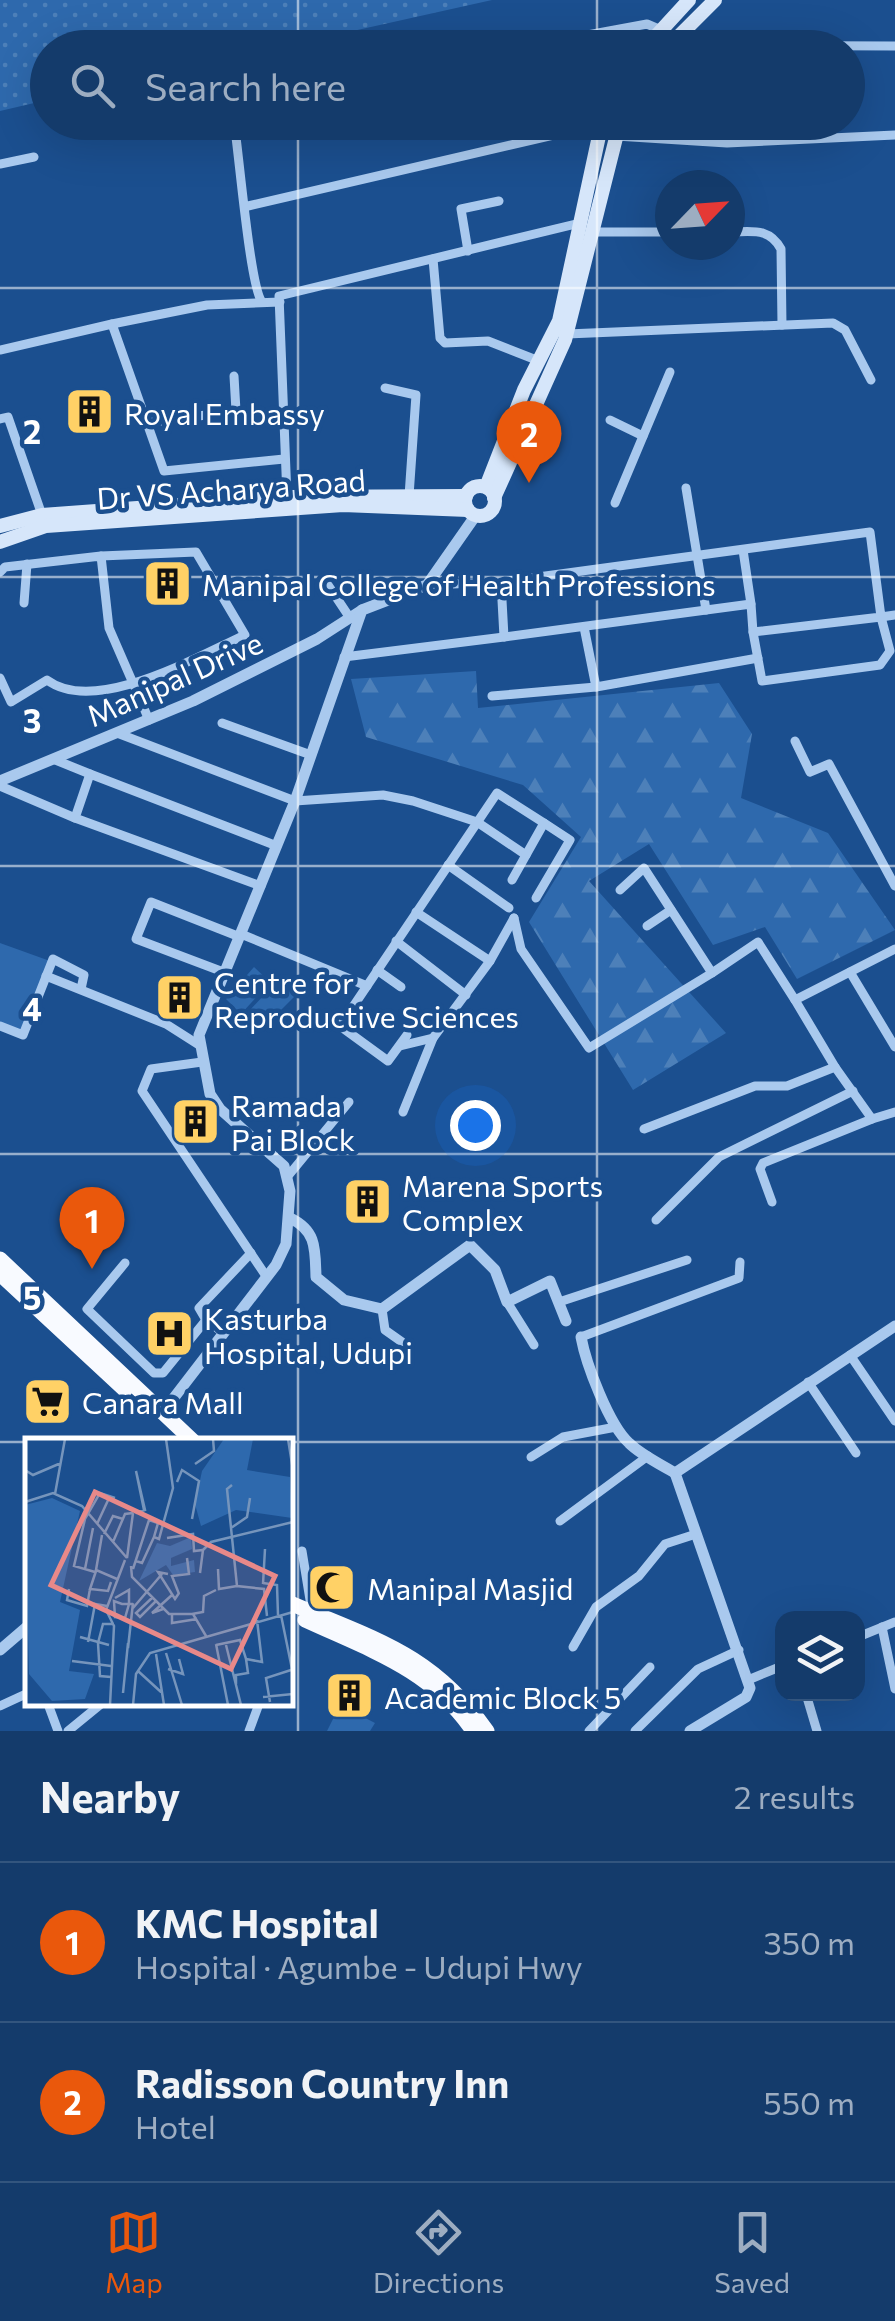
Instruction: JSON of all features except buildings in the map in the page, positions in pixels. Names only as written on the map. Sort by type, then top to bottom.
[{"type":"highway","points":[[0,1259],[190,1438]]},
{"type":"highway","points":[[0,1274],[176,1438]]},
{"type":"highway","points":[[292,1604],[423,1662],[457,1691],[482,1730]]},
{"type":"highway","points":[[292,1615],[414,1670],[482,1730]]},
{"type":"main road","points":[[661,30],[689,0]]},
{"type":"main road","points":[[684,30],[714,0]]},
{"type":"main road","points":[[490,493],[567,334],[599,140]]},
{"type":"main road","points":[[490,493],[472,488],[470,507],[490,512],[490,493],[538,361],[558,321],[614,140]]},
{"type":"main road","name":"Dr VS Acharya Road","points":[[0,542],[46,526],[288,497],[409,496],[470,507]]},
{"type":"main road","name":"Dr VS Acharya Road","points":[[0,526],[42,515],[112,518],[343,505],[470,507]]},
{"type":"street","points":[[614,30],[647,24],[661,30]]},
{"type":"street","points":[[865,46],[895,46]]},
{"type":"street","points":[[865,136],[895,135]]},
{"type":"street","points":[[237,140],[248,206],[250,266],[256,294],[262,302]]},
{"type":"street","points":[[248,206],[529,140]]},
{"type":"street","points":[[710,140],[775,140]]},
{"type":"street","points":[[0,164],[34,157]]},
{"type":"street","points":[[468,250],[460,209],[499,200]]},
{"type":"street","points":[[288,497],[279,296],[468,250],[585,228],[655,231]]},
{"type":"street","points":[[745,232],[767,232],[780,249],[782,325]]},
{"type":"street","points":[[433,258],[440,338],[445,343],[488,341],[538,361]]},
{"type":"street","points":[[0,350],[206,305],[280,302]]},
{"type":"street","points":[[112,324],[164,472],[284,459]]},
{"type":"street","points":[[567,334],[840,325],[870,380]]},
{"type":"street","points":[[615,503],[670,372]]},
{"type":"street","points":[[146,423],[236,411],[234,376]]},
{"type":"street","points":[[385,388],[416,395],[409,496]]},
{"type":"street","points":[[0,419],[8,418],[42,515]]},
{"type":"street","points":[[610,420],[642,436]]},
{"type":"street","points":[[686,488],[706,610]]},
{"type":"street","points":[[456,544],[470,507]]},
{"type":"street","points":[[427,586],[470,507]]},
{"type":"street","points":[[427,586],[501,582],[870,532],[881,617],[890,651],[880,666],[762,681],[743,550]]},
{"type":"street","points":[[0,572],[5,567],[101,556],[196,552],[245,635],[134,684],[70,690],[47,680],[11,702],[0,678]]},
{"type":"street","points":[[101,556],[109,628],[148,720]]},
{"type":"street","points":[[24,603],[27,564]]},
{"type":"street","points":[[501,582],[504,637]]},
{"type":"street","points":[[328,586],[348,615]]},
{"type":"street","name":"Manipal Drive","points":[[0,784],[148,720],[317,639],[348,615],[427,586]]},
{"type":"street","points":[[344,657],[752,604]]},
{"type":"street","points":[[163,1412],[286,1244],[290,1218],[284,1166],[220,1109],[210,1094],[200,1035],[277,846],[362,610]]},
{"type":"street","points":[[754,632],[895,615]]},
{"type":"street","points":[[584,628],[596,688]]},
{"type":"street","points":[[492,696],[596,688],[758,658]]},
{"type":"street","points":[[222,723],[310,754]]},
{"type":"street","points":[[117,733],[294,801],[383,795],[477,822],[526,854]]},
{"type":"street","points":[[795,741],[810,772],[829,764],[895,886]]},
{"type":"street","points":[[53,759],[277,846]]},
{"type":"street","points":[[75,818],[90,774]]},
{"type":"street","points":[[0,784],[75,818],[261,886]]},
{"type":"street","points":[[408,1035],[388,1061],[340,1026],[497,793],[570,840],[536,898]]},
{"type":"street","points":[[512,880],[544,823]]},
{"type":"street","points":[[448,865],[509,908]]},
{"type":"street","points":[[620,890],[644,868],[712,973]]},
{"type":"street","points":[[226,973],[136,939],[152,902],[367,986]]},
{"type":"street","points":[[647,926],[671,910]]},
{"type":"street","points":[[416,912],[490,961]]},
{"type":"street","points":[[403,1112],[433,1038],[490,961],[514,918],[521,949],[589,1048],[758,942],[834,1067],[872,1118]]},
{"type":"street","points":[[396,941],[466,994]]},
{"type":"street","points":[[794,1000],[895,949]]},
{"type":"street","points":[[0,1026],[24,1035],[53,959],[84,975],[81,989]]},
{"type":"street","points":[[377,970],[401,986]]},
{"type":"street","points":[[850,972],[895,1046]]},
{"type":"street","points":[[46,976],[166,1024],[200,1045]]},
{"type":"street","points":[[400,1046],[433,1038]]},
{"type":"street","points":[[202,1062],[151,1069],[142,1090],[266,1276]]},
{"type":"street","points":[[644,1129],[755,1086],[786,1086],[834,1067]]},
{"type":"street","points":[[656,1220],[719,1157],[853,1091]]},
{"type":"street","points":[[288,1176],[349,1102]]},
{"type":"street","points":[[772,1202],[760,1169],[762,1162],[895,1112]]},
{"type":"street","points":[[290,1218],[304,1225],[316,1242],[316,1277],[344,1300],[382,1309],[470,1245],[494,1270],[507,1302],[534,1345]]},
{"type":"street","points":[[222,1332],[206,1320],[199,1308],[250,1253]]},
{"type":"street","points":[[559,1302],[687,1260]]},
{"type":"street","points":[[690,1731],[746,1696],[748,1680],[675,1473],[630,1445],[616,1427],[586,1365],[581,1337],[739,1278],[740,1262]]},
{"type":"street","points":[[125,1263],[86,1309],[154,1373],[163,1373],[206,1320]]},
{"type":"street","points":[[507,1302],[550,1282],[566,1320]]},
{"type":"street","points":[[382,1309],[385,1330],[402,1342]]},
{"type":"street","points":[[675,1473],[894,1329]]},
{"type":"street","points":[[850,1355],[895,1421]]},
{"type":"street","points":[[808,1382],[856,1453]]},
{"type":"street","points":[[531,1458],[563,1436],[616,1427]]},
{"type":"street","points":[[560,1521],[648,1456]]},
{"type":"street","points":[[573,1646],[596,1607],[639,1576],[665,1544],[696,1534]]},
{"type":"street","points":[[302,1551],[310,1577],[312,1612]]},
{"type":"street","points":[[865,1633],[895,1622]]},
{"type":"street","points":[[882,1627],[895,1690]]},
{"type":"street","points":[[0,1650],[25,1629]]},
{"type":"street","points":[[635,1731],[698,1669],[738,1650]]},
{"type":"street","points":[[590,1731],[650,1667]]},
{"type":"street","points":[[748,1680],[775,1669]]},
{"type":"street","points":[[0,1706],[25,1694]]},
{"type":"street","points":[[808,1701],[817,1731]]},
{"type":"street","points":[[49,1706],[58,1731]]},
{"type":"street","points":[[68,1731],[99,1706]]},
{"type":"street","points":[[249,1731],[258,1706]]},
{"type":"green space","points":[[0,0],[492,0],[357,30],[30,30],[30,104],[0,111]]},
{"type":"green space","points":[[476,671],[478,708],[719,683],[752,734],[741,798],[828,833],[895,930],[797,979],[765,927],[713,945],[649,844],[589,881],[726,1033],[633,1090],[529,922],[581,837],[523,785],[366,737],[351,679]]},
{"type":"green space","points":[[0,943],[50,961],[22,1034],[0,1026]]},
{"type":"green space","points":[[254,967],[270,982],[241,1014],[226,999]]},
{"type":"green space","points":[[278,980],[295,996],[266,1025],[250,1010]]},
{"type":"green space","points":[[340,1705],[375,1723],[370,1731],[327,1731]]},
{"type":"place","name":"Royal Embassy","points":[[89,412]]},
{"type":"place","name":"Radisson Country Inn","points":[[529,483]]},
{"type":"place","name":"Manipal College of Health Professions","points":[[167,583]]},
{"type":"place","name":"Centre for Reproductive Sciences","points":[[179,998]]},
{"type":"place","name":"Ramada Pai Block","points":[[196,1121]]},
{"type":"place","name":"Marena Sports Complex","points":[[367,1201]]},
{"type":"place","name":"KMC Hospital","points":[[92,1269]]},
{"type":"place","name":"Kasturba Hospital, Udupi","points":[[169,1334]]},
{"type":"place","name":"Canara Mall","points":[[47,1401]]},
{"type":"place","name":"Manipal Masjid","points":[[332,1587]]},
{"type":"place","name":"Academic Block 5","points":[[349,1696]]}]
